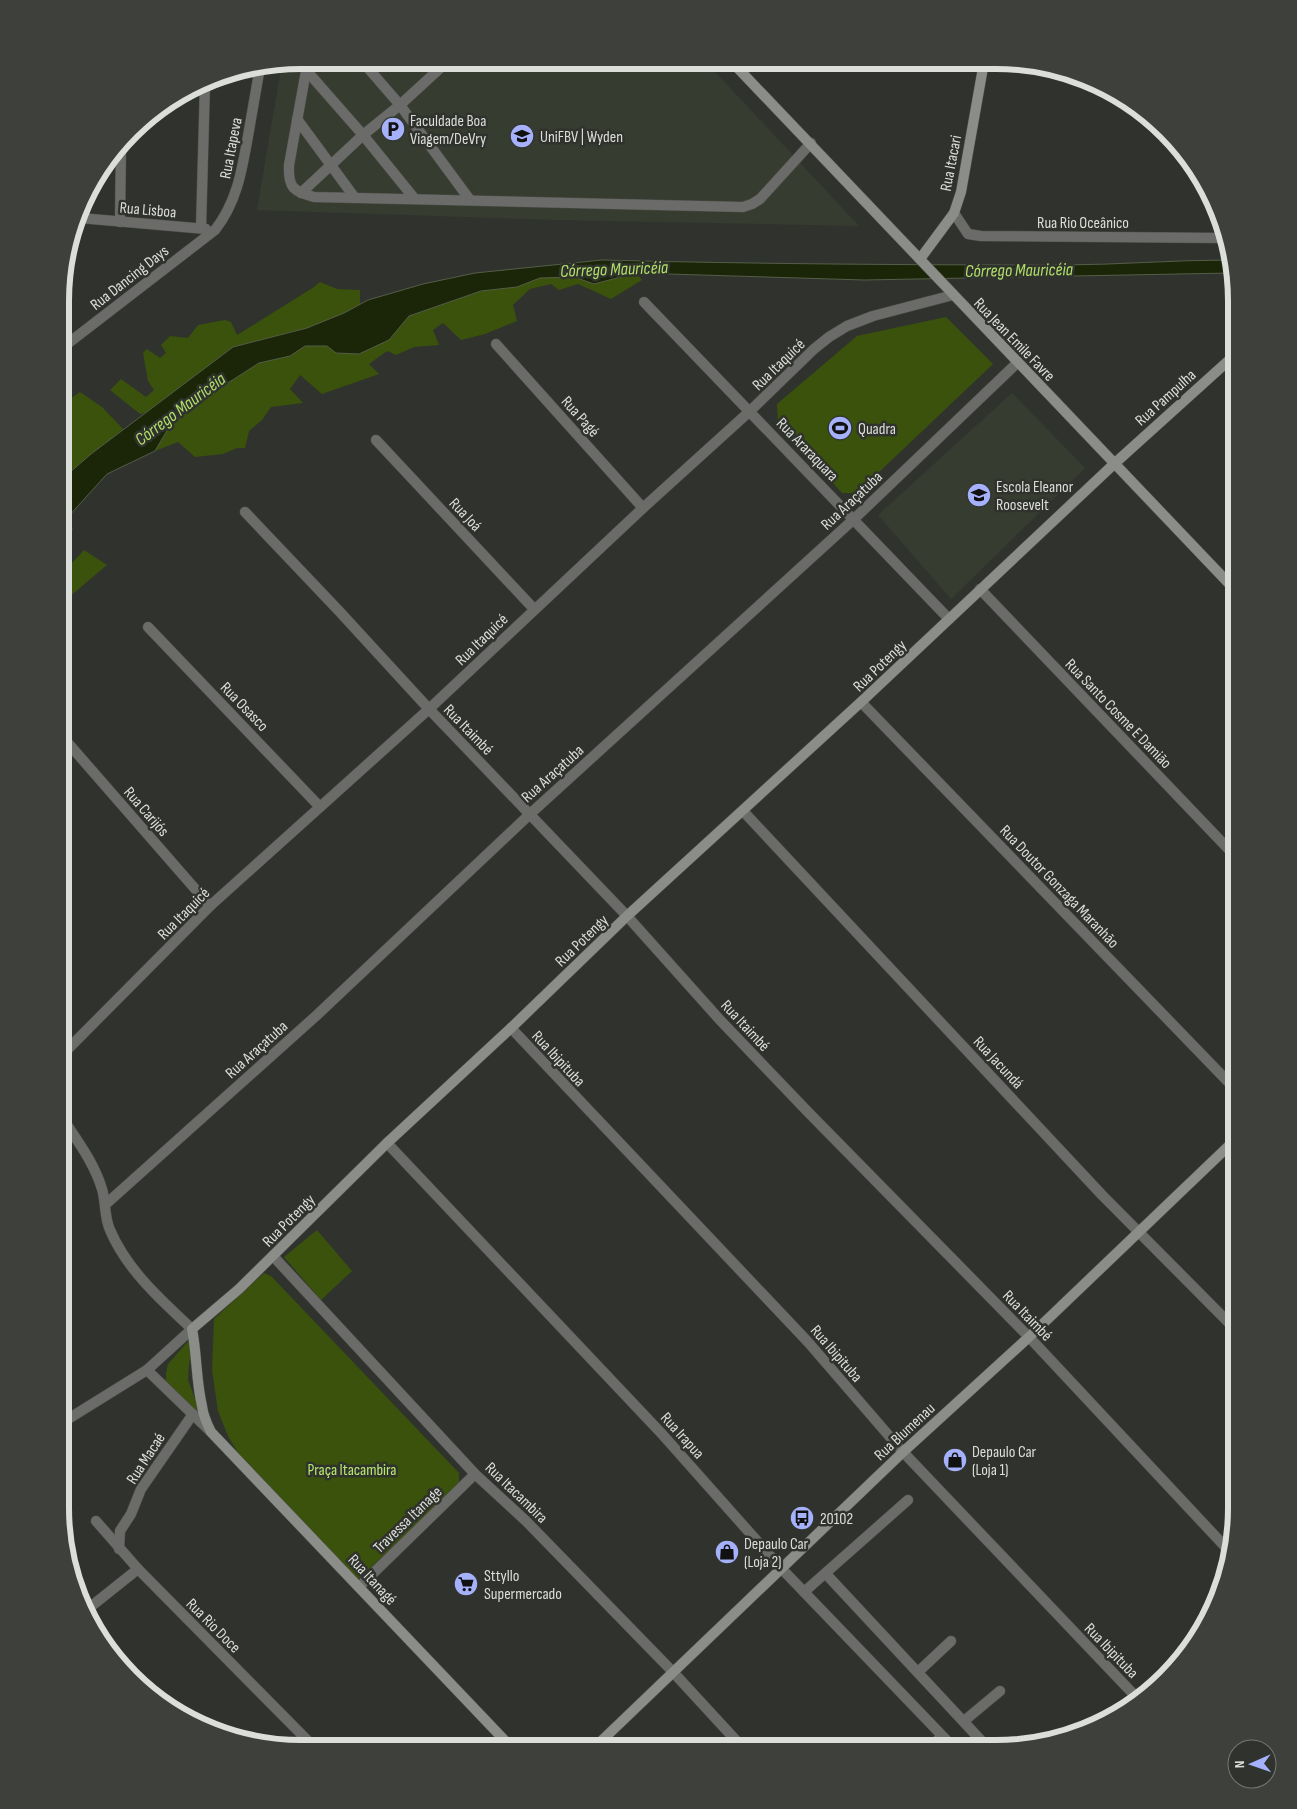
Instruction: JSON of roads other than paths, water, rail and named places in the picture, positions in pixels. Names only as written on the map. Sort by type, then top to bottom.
[{"type":"main road","name":"Rua Jean Emile Favre","points":[[739,69],[811,143],[1017,363],[1228,582]]},
{"type":"main road","name":"Rua Itacari","points":[[923,262],[954,213],[961,192],[983,69]]},
{"type":"main road","name":"Rua Pampulha","points":[[1114,464],[1228,360]]},
{"type":"main road","name":"Rua Potengy","points":[[192,1329],[273,1256],[387,1142],[511,1028],[627,916],[861,702],[1114,464]]},
{"type":"main road","name":"Rua Blumenau","points":[[602,1740],[903,1452],[1029,1337],[1228,1147]]},
{"type":"main road","name":"Rua Itanagé","points":[[192,1329],[196,1348],[200,1400],[210,1432],[504,1740]]},
{"type":"street","points":[[306,69],[296,120],[288,180],[292,188],[314,197],[748,206],[760,199],[811,143]]},
{"type":"street","points":[[310,69],[414,198]]},
{"type":"street","points":[[369,69],[400,105],[470,200]]},
{"type":"street","points":[[301,193],[439,69]]},
{"type":"street","name":"Rua Itapeva","points":[[215,230],[226,217],[242,174],[259,72]]},
{"type":"street","points":[[201,228],[205,90]]},
{"type":"street","points":[[296,120],[356,198]]},
{"type":"street","points":[[120,222],[121,154]]},
{"type":"street","name":"Rua Rio Oceânico","points":[[954,213],[968,234],[981,236],[1219,238]]},
{"type":"street","name":"Rua Lisboa","points":[[84,218],[215,230]]},
{"type":"street","name":"Rua Dancing Days","points":[[69,343],[215,230]]},
{"type":"street","name":"Rua Itaquicé","points":[[69,1048],[210,906],[429,709],[534,609],[750,411],[814,349],[847,326],[872,316],[953,295]]},
{"type":"street","name":"Rua Araraquara","points":[[644,302],[949,618]]},
{"type":"street","name":"Rua Pagé","points":[[496,344],[643,508]]},
{"type":"street","name":"Rua Araçatuba","points":[[106,1204],[317,1015],[530,814],[854,519],[1017,363]]},
{"type":"street","name":"Rua Joá","points":[[376,440],[534,609]]},
{"type":"street","name":"Rua Itaimbé","points":[[245,512],[429,709],[627,916],[720,1020],[1029,1337],[1225,1547]]},
{"type":"street","name":"Rua Santo Cosme E Damião","points":[[980,589],[1228,849]]},
{"type":"street","name":"Rua Osasco","points":[[148,627],[320,807]]},
{"type":"street","name":"Rua Doutor Gonzaga Maranhão","points":[[861,702],[1228,1082]]},
{"type":"street","name":"Rua Carijós","points":[[69,744],[210,906]]},
{"type":"street","name":"Rua Jacundá","points":[[743,811],[1139,1233],[1228,1323]]},
{"type":"street","name":"Rua Ibipituba","points":[[511,1028],[808,1342],[903,1452],[1134,1695]]},
{"type":"street","points":[[69,1127],[82,1145],[100,1180],[109,1228],[120,1248],[138,1275],[192,1329]]},
{"type":"street","name":"Rua Irapua","points":[[387,1142],[662,1434],[781,1568],[946,1740]]},
{"type":"street","name":"Rua Itacambira","points":[[273,1256],[475,1474],[526,1521],[673,1672],[736,1740]]},
{"type":"street","name":"Rua Potengy","points":[[69,1418],[147,1370],[192,1329]]},
{"type":"street","name":"Rua Itanagé","points":[[147,1370],[210,1432]]},
{"type":"street","name":"Rua Macaé","points":[[119,1549],[120,1531],[131,1514],[141,1489],[193,1414]]},
{"type":"street","name":"Travessa Itanage","points":[[359,1587],[475,1474]]},
{"type":"street","points":[[804,1592],[908,1500]]},
{"type":"street","name":"Rua Rio Doce","points":[[96,1521],[138,1569],[307,1740]]},
{"type":"street","points":[[91,1607],[138,1569]]},
{"type":"street","points":[[826,1574],[982,1740]]},
{"type":"street","points":[[918,1672],[951,1641]]},
{"type":"street","points":[[964,1721],[1000,1691]]},
{"type":"street","points":[[938,1740],[942,1736]]},
{"type":"water","name":"Córrego Mauricéia","points":[[602,260],[831,264],[1061,265],[1225,260],[1226,273],[864,280],[636,273],[594,284],[574,277],[540,278],[517,287],[481,291],[409,316],[389,340],[359,354],[336,353],[327,346],[305,346],[290,356],[259,363],[175,417],[155,451],[107,474],[69,516],[69,473],[91,454],[233,347],[307,328],[344,313],[368,300],[423,284],[475,273]]},
{"type":"water","points":[[69,522],[72,529],[69,542]]},
{"type":"place","name":"Faculdade Boa Viagem/DeVry","points":[[393,129]]},
{"type":"place","name":"UniFBV | Wyden","points":[[522,136]]},
{"type":"place","name":"Quadra","points":[[840,428]]},
{"type":"place","name":"Escola Eleanor Roosevelt","points":[[979,495]]},
{"type":"place","name":"Depaulo Car (Loja 1)","points":[[955,1460]]},
{"type":"place","name":"20102","points":[[802,1518]]},
{"type":"place","name":"Depaulo Car (Loja 2)","points":[[727,1552]]},
{"type":"place","name":"Sttyllo Supermercado","points":[[466,1584]]},
{"type":"park label","name":"Praça Itacambira","points":[[352,1469]]}]
